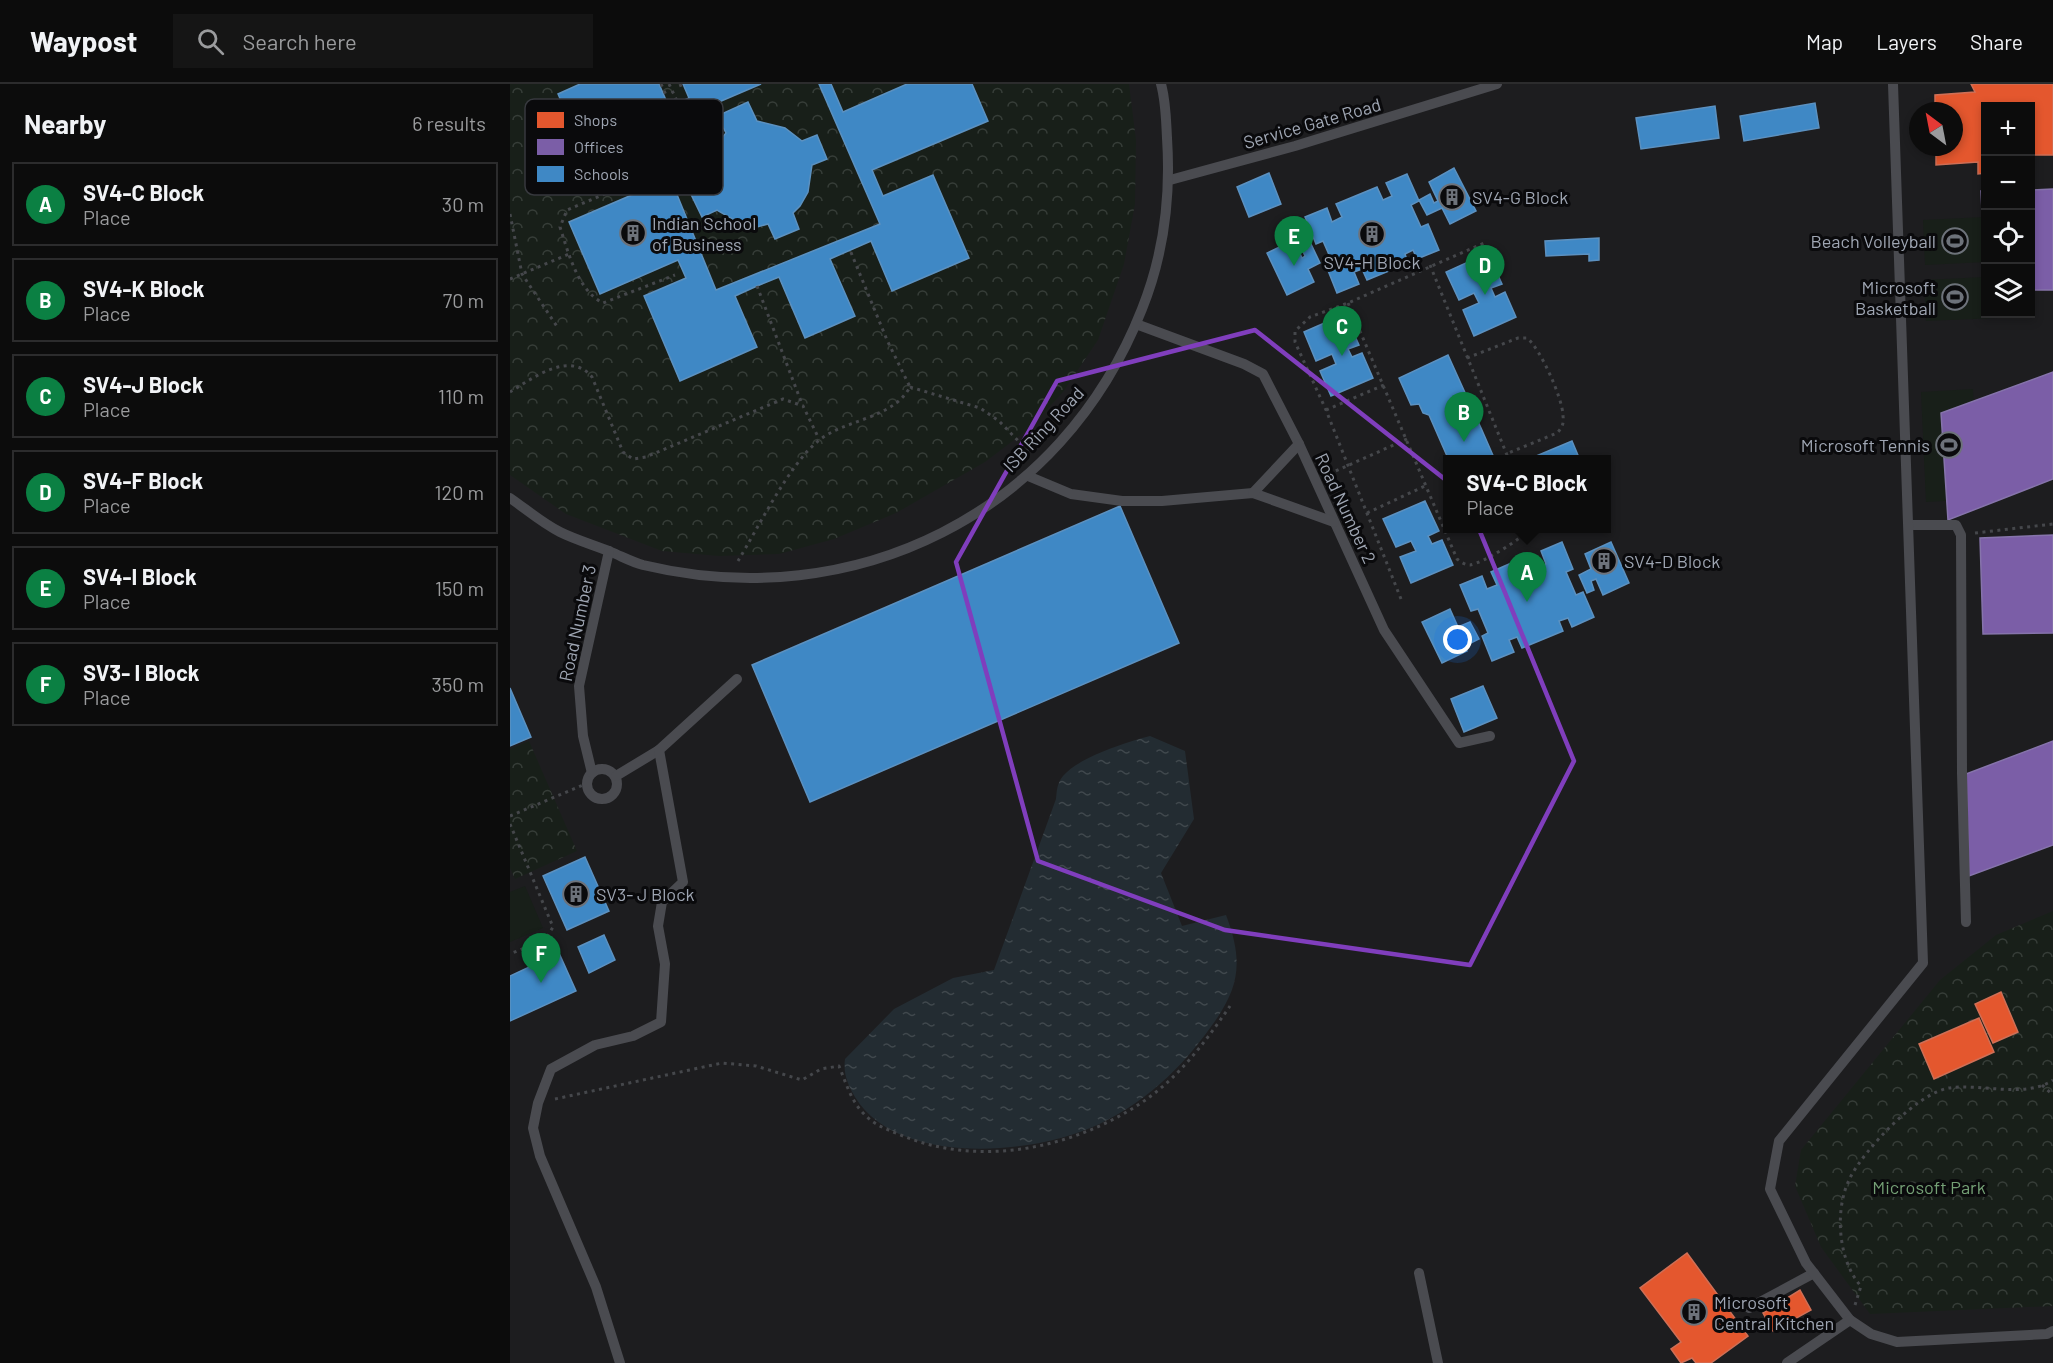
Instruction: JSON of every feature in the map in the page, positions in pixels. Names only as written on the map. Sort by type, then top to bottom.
[{"type":"lane","name":"ISB Ring Road","points":[[510,498],[558,531],[642,564],[728,578],[797,577],[880,560],[959,525],[1028,476],[1092,406],[1127,346],[1153,281],[1164,231],[1170,180],[1165,97],[1161,84]]},
{"type":"lane","name":"Service Gate Road","points":[[1170,180],[1306,143],[1497,84]]},
{"type":"lane","points":[[1893,84],[1923,963],[1779,1140],[1770,1189],[1806,1263],[1850,1320],[1871,1334],[1897,1342],[1978,1339],[2047,1334],[2053,1331]]},
{"type":"lane","name":"Road Number 2","points":[[1136,324],[1244,364],[1263,374],[1299,444],[1384,630],[1459,742],[1490,736]]},
{"type":"lane","points":[[1253,493],[1299,444]]},
{"type":"lane","points":[[1028,476],[1071,494],[1122,501],[1162,501],[1253,493],[1335,522]]},
{"type":"lane","points":[[1909,525],[1956,525],[1961,535],[1962,773],[1966,922]]},
{"type":"lane","name":"Road Number 3","points":[[589,778],[579,686],[609,551]]},
{"type":"lane","points":[[615,776],[659,750],[737,679]]},
{"type":"lane","points":[[620,1363],[596,1287],[540,1156],[534,1128],[538,1103],[551,1070],[595,1045],[633,1036],[661,1022],[665,964],[658,926],[662,902],[683,882],[659,750]]},
{"type":"lane","points":[[602,769],[615,776],[617,789],[608,798],[596,798],[588,788],[589,778],[602,769]]},
{"type":"lane","points":[[1419,1273],[1438,1363]]},
{"type":"lane","points":[[1749,1308],[1814,1273]]},
{"type":"lane","points":[[1787,1363],[1850,1320]]},
{"type":"path","points":[[661,84],[667,97]]},
{"type":"path","points":[[669,84],[676,99]]},
{"type":"path","points":[[680,84],[682,89]]},
{"type":"path","points":[[602,195],[567,210],[560,227],[568,254],[588,292],[603,303],[675,275]]},
{"type":"path","points":[[510,214],[522,274],[558,328]]},
{"type":"path","points":[[1401,599],[1326,410],[1295,342],[1295,331],[1310,317],[1348,303],[1484,243]]},
{"type":"path","points":[[850,250],[887,340],[910,387],[980,408],[999,421],[1040,463]]},
{"type":"path","points":[[510,279],[568,254]]},
{"type":"path","points":[[1430,265],[1467,358],[1506,454],[1557,433],[1562,427],[1563,408],[1539,352],[1527,338],[1518,338],[1467,358]]},
{"type":"path","points":[[757,286],[803,406],[819,440]]},
{"type":"path","points":[[1348,303],[1443,524]]},
{"type":"path","points":[[510,392],[562,366],[575,365],[585,370],[592,377],[623,452],[633,459],[646,457],[783,399],[803,406]]},
{"type":"path","points":[[1326,410],[1384,385]]},
{"type":"path","points":[[728,578],[803,454],[819,440],[888,408],[904,398],[910,387]]},
{"type":"path","points":[[1315,480],[1407,439]]},
{"type":"path","points":[[1367,513],[1427,485]]},
{"type":"path","points":[[1961,535],[2053,524]]},
{"type":"path","points":[[1446,533],[1457,559],[1465,564],[1476,563],[1527,533]]},
{"type":"path","points":[[510,816],[589,778]]},
{"type":"path","points":[[510,824],[553,927],[546,939],[510,954]]},
{"type":"path","points":[[538,1103],[722,1063],[756,1066],[802,1080],[821,1069],[839,1066],[855,1103],[877,1126],[919,1142],[965,1150],[1002,1152],[1038,1147],[1073,1137],[1102,1124],[1153,1094],[1186,1066],[1230,1006]]},
{"type":"path","points":[[1850,1320],[1861,1286],[1844,1259],[1841,1241],[1842,1210],[1849,1179],[1862,1161],[1898,1119],[1925,1098],[1949,1088],[2001,1090],[2042,1085],[2053,1080]]},
{"type":"path","points":[[2042,1085],[2053,1095]]},
{"type":"highlighted area","points":[[1255,330],[1465,495],[1574,761],[1470,965],[1225,930],[1038,861],[956,562],[1057,381]]},
{"type":"shaded area","points":[[510,84],[2053,84],[2053,1363],[510,1363]]},
{"type":"green space","points":[[510,84],[1129,84],[1136,140],[1135,204],[1124,264],[1098,340],[1063,392],[1030,428],[985,462],[896,513],[834,539],[779,554],[719,556],[662,551],[566,514],[510,475]]},
{"type":"green space","name":"Beach Volleyball","points":[[1981,217],[1981,262],[1925,265],[1923,220]]},
{"type":"green space","name":"Microsoft Basketball","points":[[1981,277],[1981,318],[1997,318],[1926,321],[1924,280]]},
{"type":"green space","name":"Microsoft Tennis","points":[[1973,389],[1978,499],[1926,502],[1921,392]]},
{"type":"green space","points":[[529,741],[577,851],[515,879],[510,868],[510,749]]},
{"type":"green space","points":[[525,886],[543,928],[510,942],[510,892]]},
{"type":"green space","name":"Microsoft Park","points":[[2053,911],[2053,1306],[1870,1314],[1821,1247],[1795,1186],[1801,1150],[1940,980],[1996,935]]},
{"type":"water","points":[[1150,736],[1185,751],[1194,819],[1161,873],[1182,926],[1226,915],[1236,951],[1237,967],[1230,995],[1213,1024],[1174,1070],[1144,1097],[1127,1109],[1090,1128],[1046,1142],[986,1149],[954,1147],[924,1142],[896,1133],[873,1118],[850,1088],[845,1074],[845,1059],[894,1009],[953,978],[994,970],[1056,799],[1061,779],[1070,769],[1091,757]]},
{"type":"building: Shops","points":[[1971,84],[2053,84],[2053,155],[2035,155],[2035,102],[1981,102],[1981,174],[1978,174],[1978,162],[1936,165],[1936,156],[1963,156],[1963,102],[1935,102],[1935,95],[1975,92]]},
{"type":"building: Shops","points":[[2001,992],[2018,1032],[1993,1043],[1975,1004]]},
{"type":"building: Shops","points":[[1979,1018],[1994,1052],[1934,1079],[1919,1044]]},
{"type":"building: Shops","name":"Microsoft Central Kitchen","points":[[1687,1253],[1748,1336],[1711,1363],[1696,1363],[1692,1358],[1681,1363],[1671,1349],[1681,1342],[1640,1288]]},
{"type":"building: Shops","points":[[1800,1290],[1811,1310],[1773,1331],[1763,1313]]},
{"type":"building: Offices","points":[[2053,189],[2053,290],[2035,290],[2035,190]]},
{"type":"building: Offices","points":[[2053,372],[2053,479],[1948,520],[1941,413]]},
{"type":"building: Offices","points":[[2053,535],[2053,633],[1983,634],[1980,538]]},
{"type":"building: Offices","points":[[2053,741],[2053,845],[1969,876],[1966,774]]},
{"type":"building: Schools","name":"Indian School of Business","points":[[580,84],[659,84],[666,99],[560,99],[558,94]]},
{"type":"building: Schools","name":"Indian School of Business","points":[[683,84],[761,84],[723,100],[687,99],[689,98]]},
{"type":"building: Schools","name":"Indian School of Business","points":[[819,84],[831,84],[843,112],[907,84],[972,84],[988,121],[872,170],[883,196],[933,175],[969,258],[892,291],[871,241],[830,259],[855,316],[805,338],[779,277],[757,286],[735,296],[757,347],[680,381],[644,296],[686,278],[678,260],[600,294],[569,222],[632,195],[677,195],[716,290],[880,224]]},
{"type":"building: Schools","points":[[748,102],[757,121],[785,128],[802,141],[817,135],[827,159],[812,165],[808,192],[793,213],[799,229],[775,239],[768,224],[757,227],[741,224],[717,210],[702,217],[691,195],[723,195],[723,137],[726,133],[723,127],[723,113]]},
{"type":"building: Schools","points":[[1815,103],[1819,128],[1744,141],[1740,116]]},
{"type":"building: Schools","points":[[1715,106],[1719,138],[1641,149],[1636,118]]},
{"type":"building: Schools","name":"SV4-G Block","points":[[1454,168],[1476,211],[1450,224],[1442,208],[1427,215],[1419,200],[1430,194],[1434,203],[1438,201],[1429,182]]},
{"type":"building: Schools","points":[[1269,173],[1281,204],[1249,217],[1237,187]]},
{"type":"building: Schools","name":"SV4-H Block","points":[[1407,174],[1419,201],[1411,205],[1421,227],[1428,224],[1439,250],[1417,259],[1413,250],[1405,254],[1408,263],[1367,280],[1362,269],[1354,272],[1359,284],[1337,293],[1327,268],[1334,266],[1323,241],[1316,244],[1305,217],[1327,208],[1332,222],[1342,217],[1336,204],[1377,187],[1383,200],[1392,196],[1386,183]]},
{"type":"building: Schools","points":[[1599,238],[1599,260],[1589,261],[1589,254],[1546,256],[1545,241]]},
{"type":"building: Schools","points":[[1294,240],[1302,258],[1305,256],[1302,249],[1311,244],[1320,263],[1308,269],[1314,282],[1287,295],[1267,253]]},
{"type":"building: Schools","points":[[1488,253],[1502,284],[1491,288],[1495,297],[1505,292],[1516,317],[1474,336],[1463,310],[1479,303],[1474,293],[1459,300],[1446,272]]},
{"type":"building: Schools","points":[[1345,314],[1359,345],[1348,349],[1352,357],[1362,353],[1373,378],[1331,396],[1320,371],[1336,364],[1332,354],[1316,361],[1304,332]]},
{"type":"building: Schools","points":[[1448,355],[1493,455],[1447,455],[1429,415],[1423,413],[1419,404],[1411,405],[1399,378]]},
{"type":"building: Schools","points":[[1572,441],[1578,455],[1539,455]]},
{"type":"building: Schools","points":[[1425,501],[1439,531],[1428,536],[1432,544],[1442,540],[1453,565],[1411,583],[1400,557],[1416,551],[1411,541],[1396,547],[1383,519]]},
{"type":"building: Schools","points":[[1120,506],[1179,643],[810,802],[752,665]]},
{"type":"building: Schools","points":[[1562,542],[1573,569],[1566,572],[1576,595],[1583,592],[1594,617],[1572,627],[1568,618],[1559,621],[1563,631],[1522,648],[1517,637],[1509,640],[1514,652],[1492,661],[1482,636],[1488,633],[1478,609],[1471,611],[1460,585],[1482,576],[1487,589],[1497,585],[1491,572],[1532,554],[1538,568],[1546,564],[1541,551]]},
{"type":"building: Schools","name":"SV4-D Block","points":[[1611,542],[1629,583],[1603,595],[1596,579],[1591,581],[1594,590],[1587,593],[1579,575],[1591,569],[1585,554]]},
{"type":"building: Schools","points":[[1450,609],[1458,627],[1470,622],[1479,639],[1467,645],[1464,637],[1461,638],[1467,651],[1442,663],[1422,622]]},
{"type":"building: Schools","points":[[1483,686],[1497,718],[1464,732],[1451,699]]},
{"type":"building: Schools","points":[[510,688],[531,737],[510,746]]},
{"type":"building: Schools","name":"SV3- J Block","points":[[585,857],[609,911],[567,930],[543,876]]},
{"type":"building: Schools","points":[[604,935],[615,960],[589,973],[578,947]]},
{"type":"building: Schools","points":[[559,953],[576,991],[510,1021],[510,976]]},
{"type":"place","name":"SV4-G Block","points":[[1452,197]]},
{"type":"place","name":"Indian School of Business","points":[[633,233]]},
{"type":"place","name":"SV4-H Block","points":[[1372,234]]},
{"type":"place","name":"Beach Volleyball","points":[[1955,241]]},
{"type":"place","name":"SV4-I Block","points":[[1294,266]]},
{"type":"place","name":"SV4-F Block","points":[[1485,295]]},
{"type":"place","name":"Microsoft Basketball","points":[[1955,297]]},
{"type":"place","name":"SV4-J Block","points":[[1342,356]]},
{"type":"place","name":"SV4-K Block","points":[[1464,442]]},
{"type":"place","name":"Microsoft Tennis","points":[[1949,445]]},
{"type":"place","name":"SV4-D Block","points":[[1604,561]]},
{"type":"place","name":"SV4-C Block","points":[[1527,602]]},
{"type":"place","name":"SV3- J Block","points":[[576,894]]},
{"type":"place","name":"SV3- I Block","points":[[541,983]]},
{"type":"place","name":"Microsoft Central Kitchen","points":[[1694,1312]]}]
